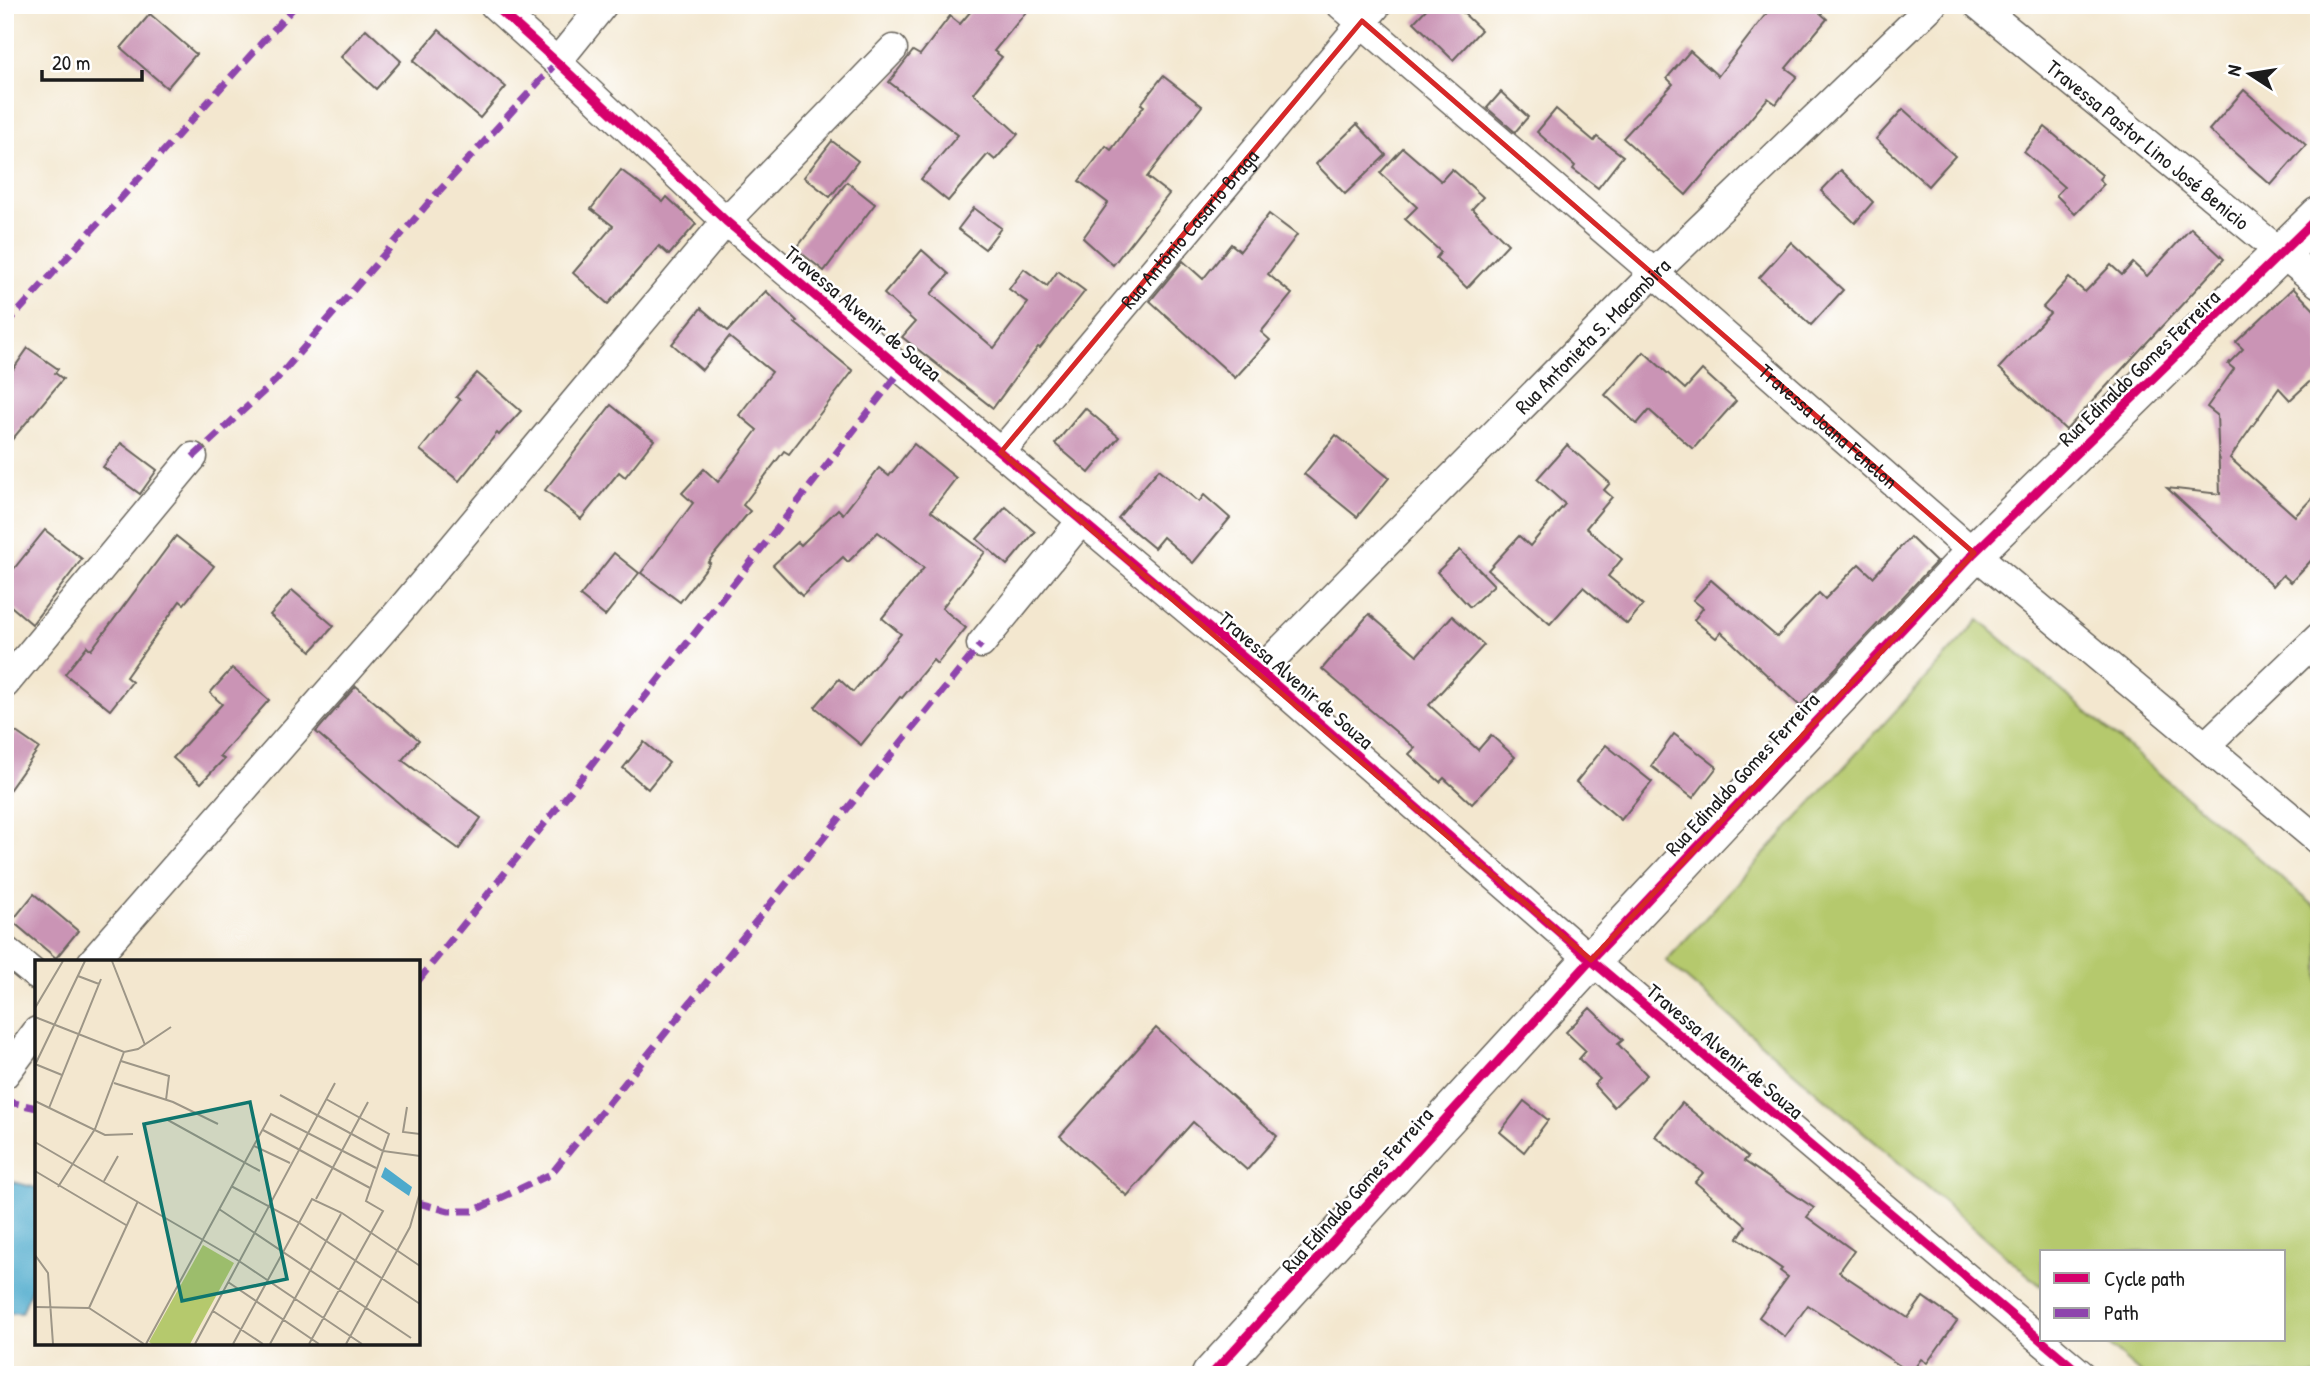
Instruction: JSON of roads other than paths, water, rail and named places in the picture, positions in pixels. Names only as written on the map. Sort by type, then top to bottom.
[{"type":"street","name":"Travessa Alvenir de Souza","points":[[494,5],[726,221],[1261,671],[1591,960],[2040,1340]]},
{"type":"street","points":[[558,62],[603,5]]},
{"type":"street","name":"Rua Antonieta S. Macambira","points":[[1261,671],[1654,273],[1932,5]]},
{"type":"street","name":"Travessa Pastor Lino José Benicio","points":[[1979,5],[2319,284]]},
{"type":"street","name":"Travessa Joana Fenelon","points":[[1360,11],[1973,553],[2319,841]]},
{"type":"street","name":"Rua Antônio Casario Braga","points":[[1002,452],[1360,11]]},
{"type":"street","points":[[94,960],[397,614],[726,221],[893,49]]},
{"type":"street","name":"Rua Edinaldo Gomes Ferreira","points":[[1211,1375],[1591,960],[1973,553],[2319,216]]},
{"type":"street","points":[[5,684],[193,457]]},
{"type":"street","points":[[981,644],[1082,520]]},
{"type":"street","points":[[2205,746],[2319,637]]},
{"type":"street","points":[[5,950],[35,974]]},
{"type":"street","points":[[5,1074],[35,1034]]},
{"type":"street","name":"Travessa Alvenir de Souza","points":[[2043,1342],[2082,1375]]},
{"type":"water","points":[[5,1180],[35,1188],[35,1278],[22,1313],[5,1313]]}]
